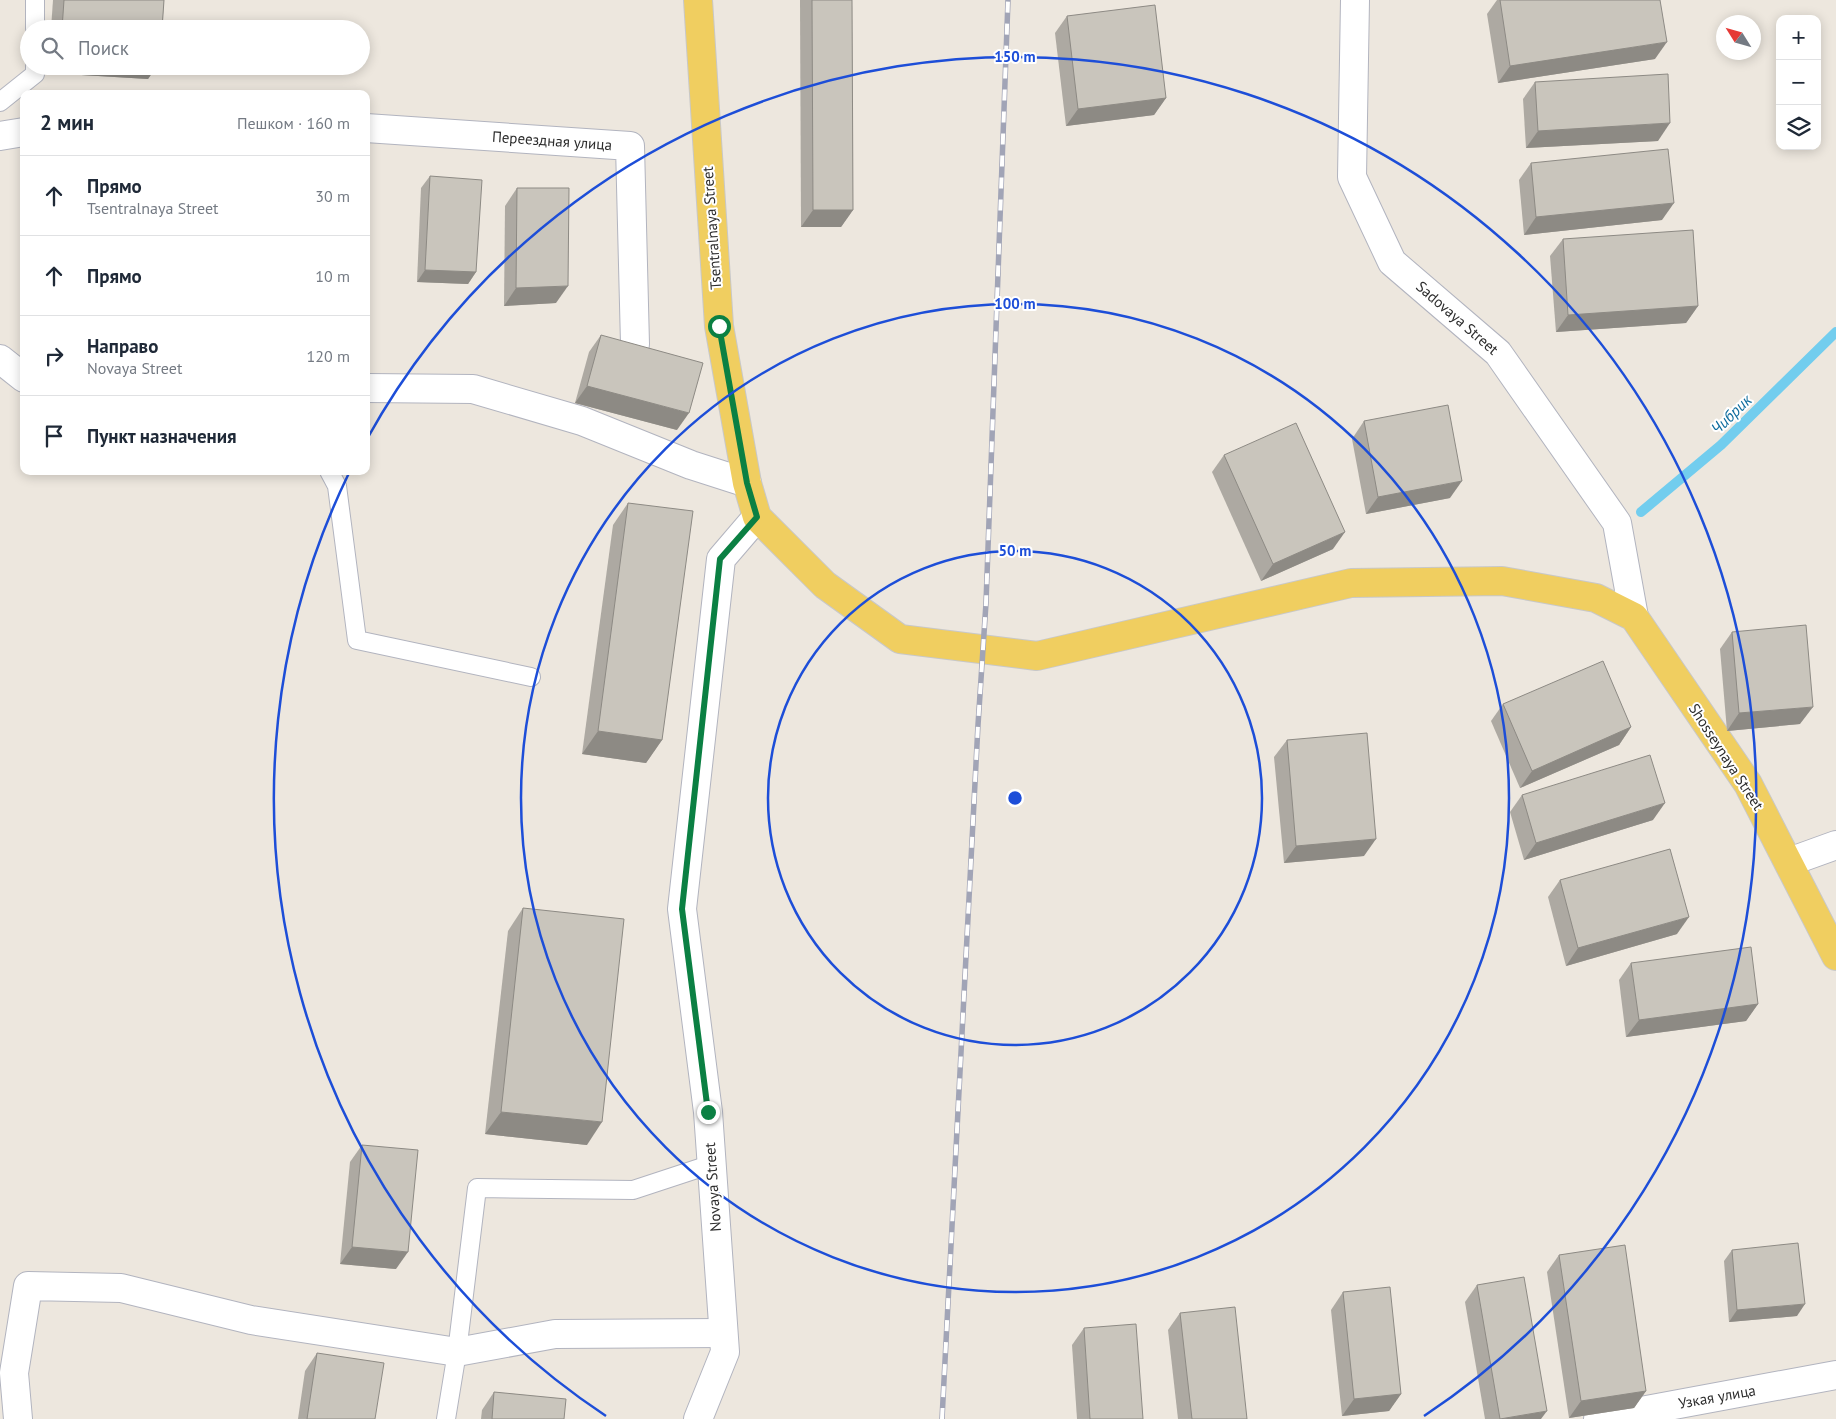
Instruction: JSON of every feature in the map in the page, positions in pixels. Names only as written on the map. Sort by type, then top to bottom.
[{"type":"main road","name":"Tsentralnaya Street","points":[[698,0],[719,326],[747,483],[757,517]]},
{"type":"main road","points":[[757,517],[825,585],[900,639],[1037,656],[1351,583],[1502,581],[1596,598],[1634,617]]},
{"type":"main road","name":"Shosseynaya Street","points":[[1634,617],[1748,784],[1836,956]]},
{"type":"street","name":"Sadovaya Street","points":[[1354,0],[1352,176],[1392,262],[1498,353],[1617,523],[1634,617]]},
{"type":"street","name":"Переездная улица","points":[[370,128],[630,146],[635,344]]},
{"type":"street","points":[[0,136],[20,133]]},
{"type":"street","points":[[0,359],[20,375]]},
{"type":"street","points":[[370,388],[473,389],[582,421],[691,466],[747,483]]},
{"type":"street","name":"Novaya Street","points":[[698,1419],[725,1352],[708,1112],[682,909],[720,559],[757,517]]},
{"type":"street","points":[[1789,862],[1836,845]]},
{"type":"street","points":[[18,1419],[14,1373],[28,1286],[122,1288],[251,1320],[457,1352],[555,1334],[723,1333]]},
{"type":"street","name":"Узкая улица","points":[[1598,1419],[1836,1375]]},
{"type":"lane","points":[[35,0],[35,20]]},
{"type":"lane","points":[[0,102],[34,75]]},
{"type":"lane","points":[[331,475],[337,486],[357,640],[531,677]]},
{"type":"lane","points":[[446,1419],[457,1352],[477,1188],[633,1190],[712,1164]]},
{"type":"building","points":[[64,0],[164,0],[163,20],[63,20]]},
{"type":"building","points":[[812,0],[852,0],[853,210],[813,210]]},
{"type":"building","points":[[1500,0],[1660,0],[1667,42],[1510,66]]},
{"type":"building","points":[[1155,5],[1166,98],[1078,109],[1067,16]]},
{"type":"building","points":[[1668,74],[1670,123],[1538,131],[1535,82]]},
{"type":"building","points":[[1668,149],[1674,203],[1536,217],[1531,163]]},
{"type":"building","points":[[430,176],[482,180],[476,272],[425,270]]},
{"type":"building","points":[[517,188],[569,188],[568,286],[516,288]]},
{"type":"building","points":[[1693,230],[1698,306],[1568,315],[1563,239]]},
{"type":"building","points":[[601,335],[703,363],[689,413],[587,386]]},
{"type":"building","points":[[1448,405],[1462,481],[1378,497],[1364,421]]},
{"type":"building","points":[[1296,423],[1345,532],[1273,564],[1224,455]]},
{"type":"building","points":[[628,503],[693,511],[662,740],[598,731]]},
{"type":"building","points":[[1806,625],[1813,707],[1739,713],[1732,632]]},
{"type":"building","points":[[1603,661],[1631,727],[1532,771],[1503,704]]},
{"type":"building","points":[[1367,733],[1376,839],[1296,846],[1287,740]]},
{"type":"building","points":[[1650,755],[1665,803],[1536,843],[1522,795]]},
{"type":"building","points":[[1670,849],[1689,917],[1578,948],[1560,880]]},
{"type":"building","points":[[523,908],[624,919],[602,1122],[501,1112]]},
{"type":"building","points":[[1751,947],[1758,1004],[1639,1020],[1631,963]]},
{"type":"building","points":[[362,1145],[418,1150],[408,1252],[352,1247]]},
{"type":"building","points":[[1798,1243],[1805,1304],[1737,1310],[1732,1250]]},
{"type":"building","points":[[1625,1245],[1646,1391],[1581,1401],[1559,1255]]},
{"type":"building","points":[[1524,1277],[1547,1411],[1500,1419],[1477,1285]]},
{"type":"building","points":[[1390,1287],[1401,1394],[1354,1399],[1343,1292]]},
{"type":"building","points":[[1235,1307],[1247,1419],[1192,1419],[1180,1313]]},
{"type":"building","points":[[1136,1324],[1143,1419],[1090,1419],[1084,1328]]},
{"type":"building","points":[[317,1353],[384,1363],[375,1419],[307,1419]]},
{"type":"building","points":[[494,1392],[566,1399],[564,1419],[492,1419]]},
{"type":"waterway","name":"Чибрик","points":[[1641,512],[1721,445],[1836,332]]},
{"type":"railway","points":[[942,1419],[986,603],[1008,0]]},
{"type":"route","points":[[708,1112],[682,909],[720,559],[757,517],[747,483],[719,326]]}]
